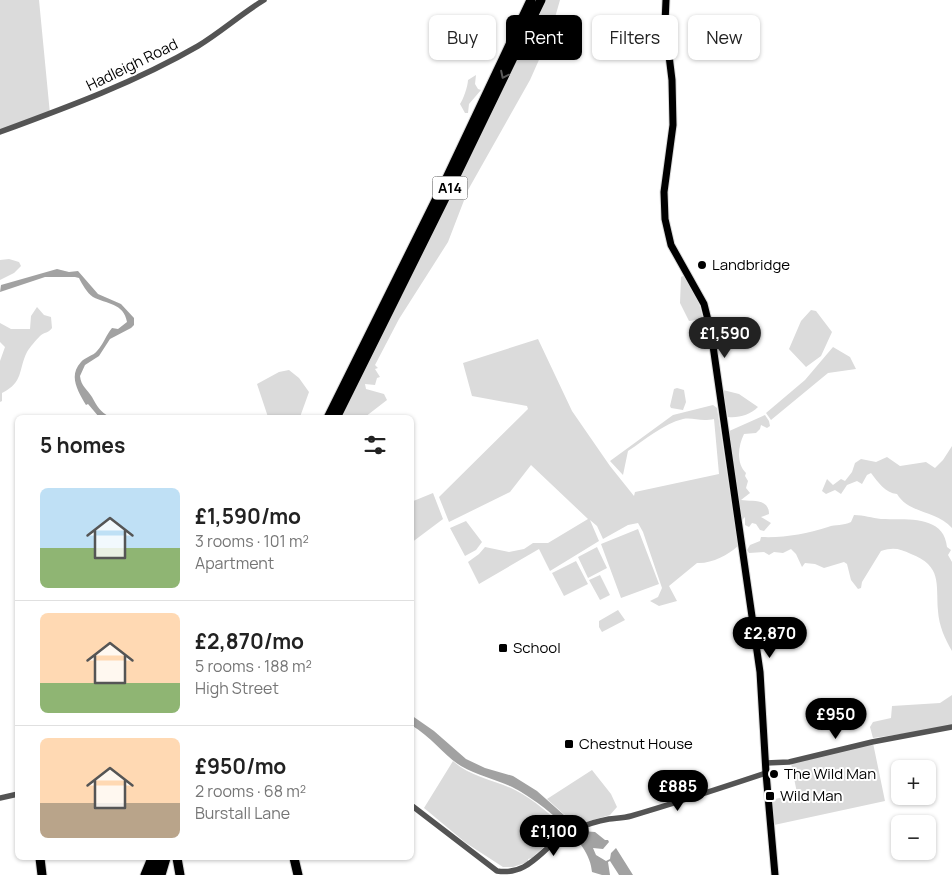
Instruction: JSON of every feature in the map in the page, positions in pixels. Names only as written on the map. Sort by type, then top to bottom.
[{"type":"highway","name":"A14","points":[[337,415],[350,379],[531,0]]},
{"type":"highway","name":"A14","points":[[330,415],[452,184],[541,0]]},
{"type":"highway","points":[[40,860],[42,875]]},
{"type":"highway","points":[[146,875],[151,860]]},
{"type":"highway","points":[[153,875],[157,860]]},
{"type":"highway","points":[[161,875],[165,860]]},
{"type":"highway","points":[[178,860],[180,875]]},
{"type":"highway","points":[[294,860],[298,875]]},
{"type":"main road","points":[[666,0],[665,23],[672,80],[673,125],[664,192],[665,219],[671,244],[701,298],[709,324],[760,672],[775,875]]},
{"type":"street","name":"Hadleigh Road","points":[[0,132],[86,101],[158,68],[202,44],[264,0]]},
{"type":"street","points":[[766,763],[789,762],[872,742],[952,727]]},
{"type":"street","points":[[414,807],[497,872],[511,875],[519,874],[529,868],[545,850],[568,833],[583,826],[629,817],[766,773]]},
{"type":"street","points":[[0,798],[15,795]]},
{"type":"shaded area","points":[[0,0],[39,0],[50,114],[0,132]]},
{"type":"shaded area","points":[[544,0],[560,0],[556,15],[537,15]]},
{"type":"shaded area","points":[[515,60],[539,60],[530,80],[468,190],[448,242],[399,319],[375,365],[378,368],[375,369],[380,377],[377,378],[375,385],[365,384],[366,389],[384,394],[387,400],[368,415],[340,415]]},
{"type":"shaded area","points":[[476,75],[475,84],[481,90],[469,104],[468,113],[465,113],[460,104],[468,80]]},
{"type":"shaded area","points":[[9,259],[19,262],[21,266],[14,273],[0,280],[0,260]]},
{"type":"shaded area","points":[[57,269],[69,272],[78,271],[98,294],[121,304],[134,318],[134,325],[110,339],[99,356],[85,365],[80,376],[83,385],[97,406],[107,415],[97,415],[88,404],[86,405],[76,384],[75,373],[83,360],[99,349],[112,328],[118,329],[127,322],[122,311],[114,305],[93,297],[79,278],[75,277],[45,277],[0,292],[1,285]]},
{"type":"shaded area","points":[[685,275],[698,299],[703,319],[689,321],[680,303],[681,277]]},
{"type":"shaded area","points":[[37,307],[44,315],[51,317],[52,328],[40,336],[28,350],[17,380],[9,389],[2,393],[2,401],[0,402],[0,361],[5,347],[0,342],[0,323],[11,329],[30,329],[31,316]]},
{"type":"shaded area","points":[[811,310],[816,311],[832,332],[821,356],[806,367],[789,349],[801,321]]},
{"type":"shaded area","points":[[538,339],[572,411],[610,466],[634,496],[635,492],[719,474],[714,419],[683,419],[661,428],[628,451],[623,475],[610,461],[673,415],[713,405],[717,408],[738,546],[719,558],[697,563],[669,586],[677,601],[659,606],[650,601],[658,597],[662,588],[643,532],[638,523],[628,525],[603,539],[597,526],[590,520],[599,541],[550,571],[539,549],[479,584],[468,562],[485,547],[509,552],[524,549],[533,543],[548,543],[588,519],[531,465],[510,492],[449,522],[439,497],[528,409],[527,406],[472,396],[463,363]]},
{"type":"shaded area","points":[[833,347],[850,357],[856,369],[828,373],[771,420],[766,413],[805,380]]},
{"type":"shaded area","points":[[289,370],[299,378],[309,392],[301,415],[267,415],[257,384],[279,372]]},
{"type":"shaded area","points":[[674,389],[684,390],[686,402],[683,410],[671,408],[670,406]]},
{"type":"shaded area","points":[[723,390],[739,394],[758,407],[744,415],[728,417]]},
{"type":"shaded area","points":[[765,415],[770,426],[767,428],[761,425],[756,433],[744,434],[739,454],[739,459],[748,481],[746,488],[750,493],[741,500],[758,501],[766,505],[769,514],[761,517],[771,523],[764,531],[760,530],[756,524],[752,523],[749,527],[745,525],[745,517],[741,521],[727,432]]},
{"type":"shaded area","points":[[952,446],[952,528],[946,522],[908,505],[897,494],[885,489],[871,473],[867,475],[862,484],[857,481],[847,485],[841,494],[835,490],[826,494],[822,491],[827,479],[833,485],[841,479],[845,481],[852,472],[855,463],[861,459],[876,462],[887,457],[900,466],[926,462],[935,468]]},
{"type":"shaded area","points":[[433,493],[443,519],[414,541],[414,501]]},
{"type":"shaded area","points":[[854,515],[881,519],[922,521],[939,529],[944,536],[947,547],[951,550],[948,555],[952,562],[952,651],[940,622],[937,584],[933,570],[921,559],[907,552],[897,549],[881,551],[862,582],[861,588],[858,589],[851,580],[847,564],[844,562],[824,568],[815,564],[805,563],[802,567],[796,554],[791,549],[783,553],[774,552],[769,555],[764,552],[749,553],[747,550],[750,545],[760,541],[761,537],[795,535],[845,524],[851,522]]},
{"type":"shaded area","points":[[466,521],[482,542],[476,550],[465,556],[450,528]]},
{"type":"shaded area","points":[[638,529],[659,584],[621,598],[601,544]]},
{"type":"shaded area","points":[[597,547],[607,568],[588,578],[578,557]]},
{"type":"shaded area","points":[[576,561],[588,584],[564,596],[552,573]]},
{"type":"shaded area","points":[[600,575],[610,595],[600,600],[589,580]]},
{"type":"shaded area","points":[[618,610],[625,620],[602,632],[599,627],[599,621]]},
{"type":"shaded area","points":[[952,695],[952,727],[873,738],[870,727],[873,722],[891,718],[892,706],[940,703]]},
{"type":"shaded area","points":[[414,717],[434,731],[466,759],[485,768],[513,776],[537,791],[582,831],[595,832],[605,840],[608,840],[609,842],[603,849],[593,848],[596,855],[606,861],[610,859],[611,853],[616,848],[633,875],[619,875],[610,861],[608,862],[610,875],[592,872],[583,847],[573,834],[548,810],[510,786],[461,766],[414,727]]},
{"type":"shaded area","points":[[873,743],[885,801],[774,825],[772,800],[797,793],[791,763]]},
{"type":"shaded area","points":[[453,761],[467,771],[529,798],[568,830],[549,842],[532,858],[528,859],[528,862],[513,867],[503,867],[466,843],[424,808]]},
{"type":"shaded area","points":[[592,770],[611,794],[617,807],[610,815],[576,825],[547,799]]},
{"type":"place","name":"Landbridge","points":[[702,265]]},
{"type":"place","name":"School","points":[[503,648]]},
{"type":"place","name":"Chestnut House","points":[[569,744]]},
{"type":"place","name":"The Wild Man","points":[[774,774]]},
{"type":"place","name":"Wild Man","points":[[770,796]]}]
